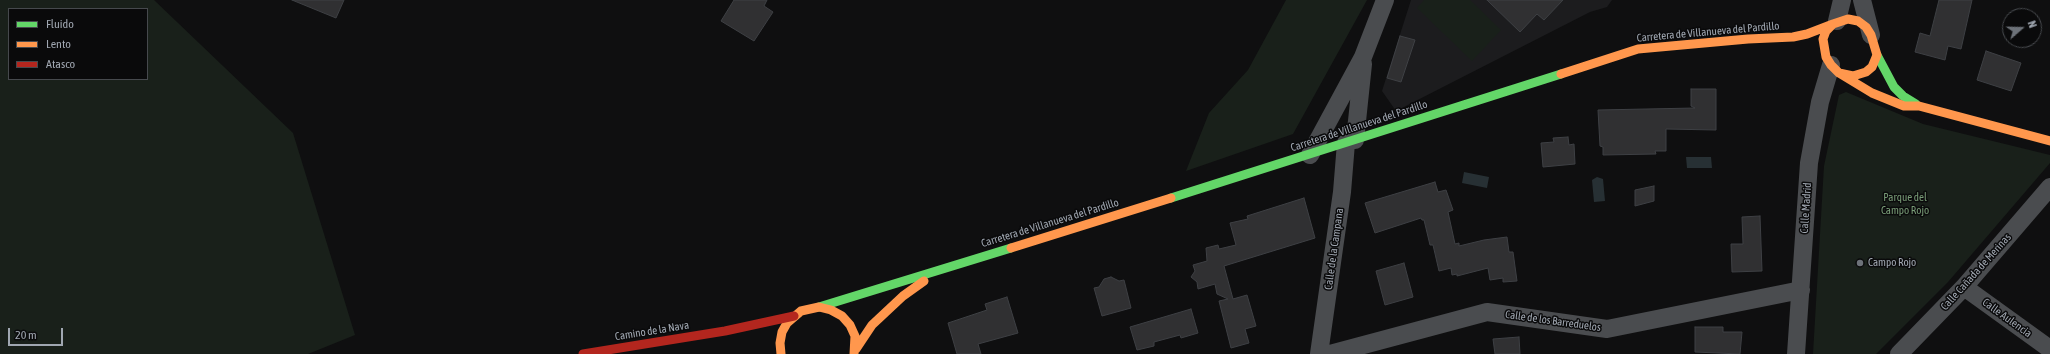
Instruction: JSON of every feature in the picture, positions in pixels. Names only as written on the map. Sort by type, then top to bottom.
[{"type":"street","points":[[1310,155],[1363,57],[1385,0]]},
{"type":"street","points":[[1835,23],[1842,0]]},
{"type":"street","points":[[1862,0],[1877,55],[1894,87],[1903,96],[1919,106]]},
{"type":"street","points":[[1871,35],[1866,27],[1858,21],[1848,19],[1835,23],[1826,31],[1823,39],[1832,65],[1872,93],[1904,106],[1919,106],[2050,141]]},
{"type":"street","name":"Carretera de Villanueva del Pardillo","points":[[794,316],[806,309],[819,307],[938,271],[1310,155],[1638,49],[1748,39],[1793,37],[1807,34],[1835,23]]},
{"type":"street","name":"Carretera de Villanueva del Pardillo","points":[[1793,37],[1813,44],[1832,65]]},
{"type":"street","points":[[1832,65],[1853,76],[1866,72],[1876,62],[1877,55]]},
{"type":"street","name":"Calle de la Campana","points":[[1319,354],[1363,57]]},
{"type":"street","name":"Calle Madrid","points":[[1796,354],[1809,162],[1820,102],[1832,65]]},
{"type":"street","name":"Calle Cañada de Merinas","points":[[1899,354],[1964,287],[2050,187]]},
{"type":"street","name":"Carretera de Villanueva del Pardillo","points":[[855,351],[872,325],[903,296],[938,271]]},
{"type":"street","name":"Calle Aulencia","points":[[1964,287],[2050,349]]},
{"type":"street","name":"Calle de los Barreduelos","points":[[1330,354],[1487,312],[1607,329],[1800,290]]},
{"type":"street","points":[[819,307],[831,310],[842,316],[850,325],[855,336],[855,351]]},
{"type":"street","points":[[781,354],[780,343],[782,332],[794,316]]},
{"type":"street","name":"Camino de la Nava","points":[[583,354],[725,331],[794,316]]},
{"type":"street","name":"Camino de la Nava","points":[[725,331],[753,335]]},
{"type":"street","points":[[770,342],[781,354]]},
{"type":"shaded area","points":[[1411,0],[1612,0],[1607,7],[1590,12],[1396,111],[1382,91]]},
{"type":"shaded area","points":[[1686,157],[1711,157],[1712,168],[1687,168]]},
{"type":"shaded area","points":[[1464,172],[1489,177],[1487,188],[1462,183]]},
{"type":"shaded area","points":[[1597,177],[1603,179],[1605,201],[1594,202],[1592,180]]},
{"type":"green space","points":[[0,0],[154,0],[293,133],[355,335],[308,354],[0,354]]},
{"type":"green space","points":[[1286,0],[1367,0],[1293,134],[1186,171],[1209,113],[1248,70]]},
{"type":"green space","points":[[1424,0],[1470,0],[1501,30],[1472,61],[1417,8]]},
{"type":"green space","name":"Parque del Campo Rojo","points":[[1846,92],[1923,124],[2050,155],[2050,163],[1948,282],[1876,354],[1813,354],[1824,166],[1839,95]]},
{"type":"building","points":[[292,0],[344,0],[336,18]]},
{"type":"building","points":[[734,0],[767,0],[764,6],[773,12],[754,41],[721,21]]},
{"type":"building","points":[[1487,0],[1563,0],[1544,20],[1537,14],[1520,32]]},
{"type":"building","points":[[1939,0],[1972,0],[1961,49],[1948,46],[1945,60],[1915,52],[1920,33],[1930,36]]},
{"type":"building","points":[[1400,36],[1415,40],[1401,82],[1387,78]]},
{"type":"building","points":[[1986,51],[2021,63],[2011,91],[1977,80]]},
{"type":"building","points":[[1691,89],[1716,89],[1716,130],[1666,129],[1666,151],[1655,151],[1656,154],[1603,155],[1603,147],[1600,146],[1598,110],[1695,108],[1691,106]]},
{"type":"building","points":[[1568,137],[1569,145],[1574,144],[1575,164],[1543,167],[1541,143],[1554,142],[1553,138]]},
{"type":"building","points":[[1435,182],[1438,192],[1446,190],[1453,210],[1448,212],[1455,244],[1459,243],[1459,246],[1484,240],[1507,237],[1509,252],[1513,252],[1517,281],[1503,282],[1503,278],[1490,280],[1488,268],[1457,276],[1457,274],[1452,275],[1451,268],[1439,271],[1433,245],[1430,245],[1424,220],[1421,218],[1375,233],[1365,203]]},
{"type":"building","points":[[1654,186],[1654,201],[1635,206],[1635,190]]},
{"type":"building","points":[[1304,198],[1315,238],[1224,266],[1233,299],[1247,295],[1256,326],[1245,329],[1249,343],[1231,348],[1219,301],[1228,299],[1217,294],[1215,284],[1198,289],[1197,282],[1191,277],[1195,271],[1193,265],[1207,261],[1206,248],[1218,245],[1219,249],[1236,245],[1230,223],[1248,219],[1247,216]]},
{"type":"building","points":[[1760,216],[1762,271],[1732,272],[1731,244],[1743,244],[1742,217]]},
{"type":"building","points":[[1404,263],[1413,297],[1385,305],[1376,271]]},
{"type":"building","points":[[1111,277],[1119,281],[1124,280],[1131,308],[1102,316],[1094,288],[1099,287],[1104,279]]},
{"type":"building","points":[[1007,297],[1018,333],[978,344],[981,354],[957,354],[948,323],[987,310],[985,304]]},
{"type":"building","points":[[1191,309],[1198,333],[1181,338],[1180,335],[1154,342],[1154,346],[1137,350],[1130,327]]},
{"type":"building","points":[[1695,327],[1723,327],[1723,332],[1742,332],[1740,354],[1695,352]]},
{"type":"building","points":[[1519,337],[1520,354],[1495,354],[1493,339]]},
{"type":"traffic: fast","points":[[1877,55],[1894,87],[1903,96],[1916,104]]},
{"type":"traffic: fast","points":[[1171,198],[1561,74]]},
{"type":"traffic: fast","points":[[819,307],[1011,248]]},
{"type":"traffic: slow","points":[[1848,19],[1858,21],[1866,27],[1871,35],[1877,55],[1872,67],[1866,72],[1853,76],[1839,73],[1831,65],[1826,57],[1823,39],[1826,31],[1833,24],[1848,19]]},
{"type":"traffic: slow","points":[[1561,74],[1638,49],[1748,39],[1793,37],[1807,34],[1833,24]]},
{"type":"traffic: slow","points":[[1839,73],[1872,93],[1904,106],[1919,106],[2050,141]]},
{"type":"traffic: slow","points":[[1011,248],[1171,198]]},
{"type":"traffic: slow","points":[[856,349],[872,325],[903,296],[924,281]]},
{"type":"traffic: slow","points":[[781,354],[780,343],[782,332],[787,323],[801,311],[819,307],[831,310],[842,316],[850,325],[855,336],[854,354]]},
{"type":"traffic: jam","points":[[583,354],[725,331],[794,316]]},
{"type":"place","name":"Campo Rojo","points":[[1860,263]]}]
